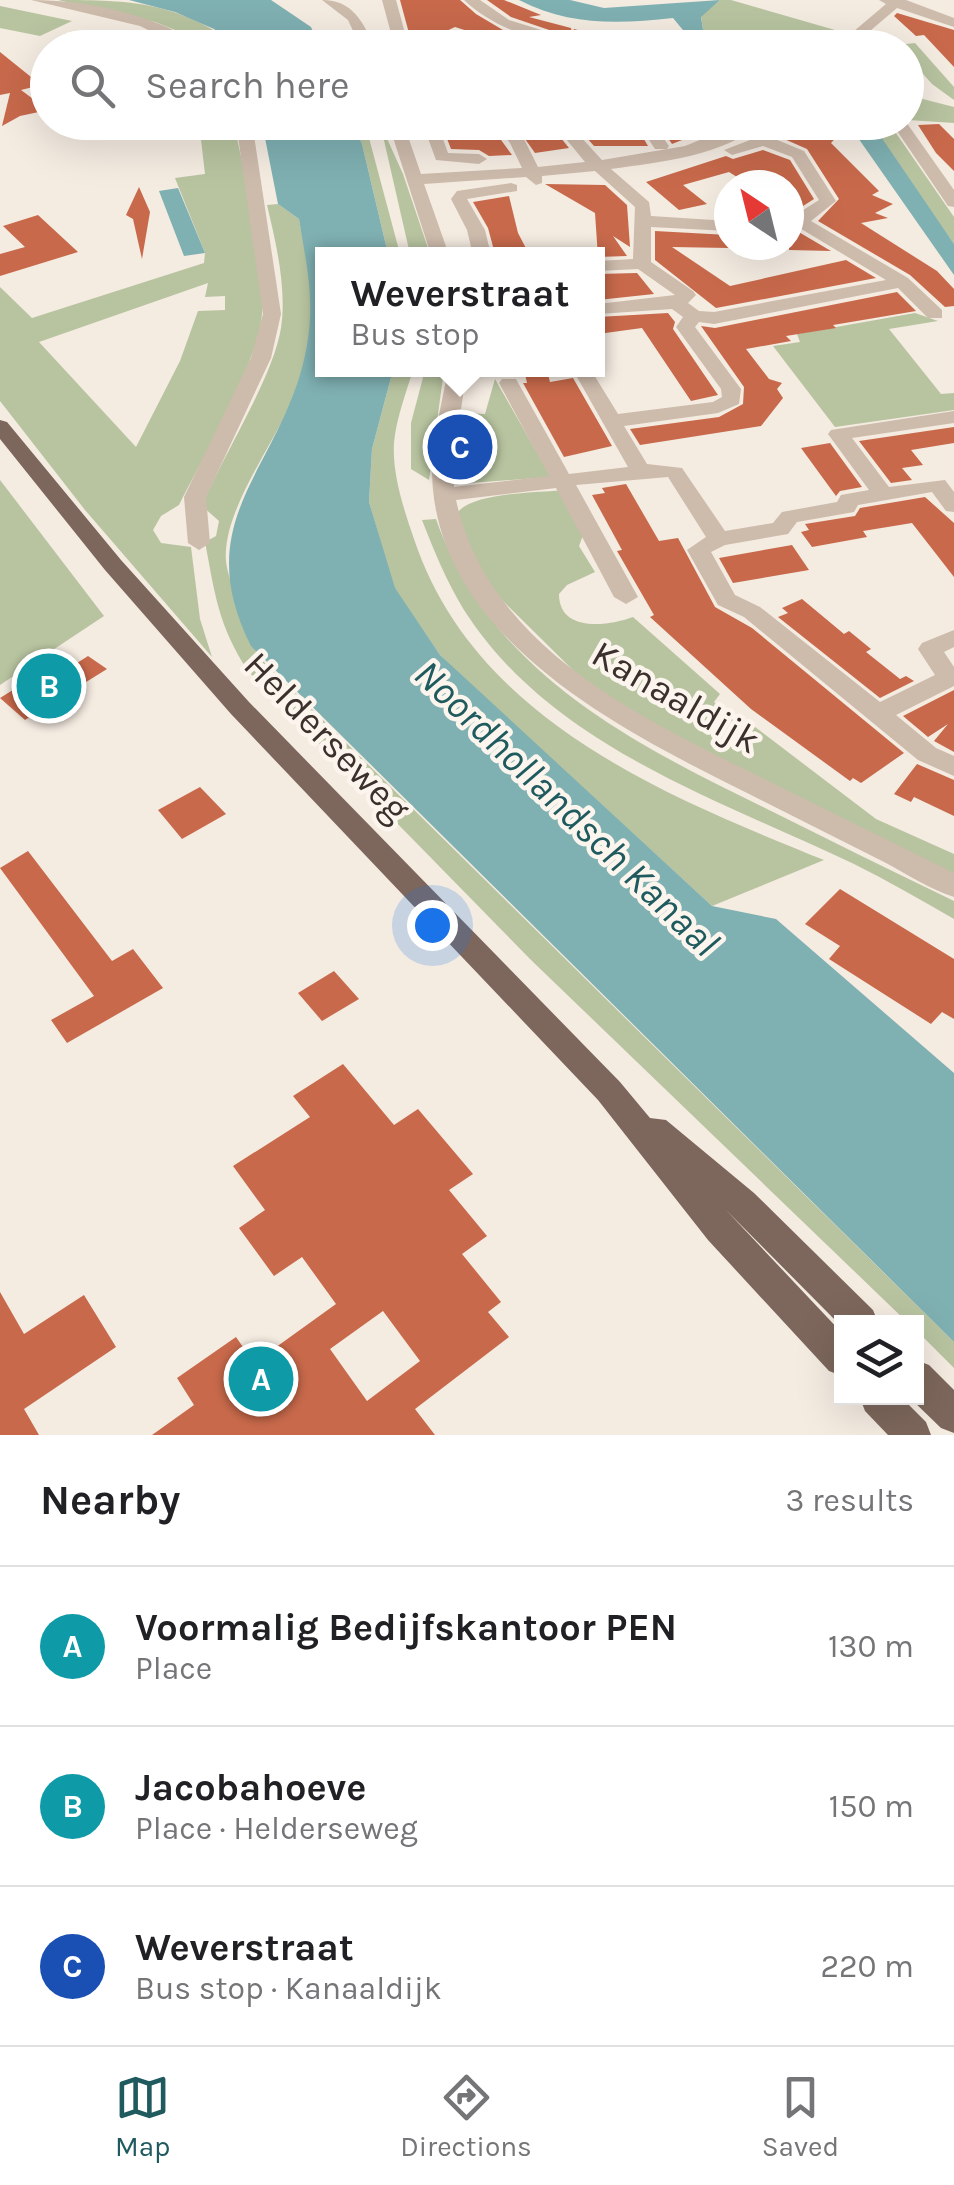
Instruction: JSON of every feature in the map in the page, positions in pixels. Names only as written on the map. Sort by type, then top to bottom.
[{"type":"main road","name":"Helderseweg","points":[[0,426],[113,566],[240,708],[609,1091],[720,1229],[834,1350]]},
{"type":"main road","name":"Helderseweg","points":[[609,1091],[742,1204],[854,1315]]},
{"type":"main road","points":[[924,1386],[954,1415]]},
{"type":"main road","points":[[885,1405],[913,1435]]},
{"type":"street","points":[[38,0],[144,23],[159,30]]},
{"type":"street","points":[[329,0],[356,20],[360,30]]},
{"type":"street","points":[[389,0],[397,30]]},
{"type":"street","points":[[470,0],[496,18],[528,30]]},
{"type":"street","points":[[860,30],[893,1],[954,23]]},
{"type":"street","points":[[473,30],[496,18]]},
{"type":"street","points":[[199,542],[195,497],[256,368],[272,314],[247,140]]},
{"type":"street","points":[[402,140],[438,247]]},
{"type":"street","points":[[437,140],[445,158],[530,169],[601,168],[685,152],[712,140]]},
{"type":"street","points":[[515,140],[530,169]]},
{"type":"street","points":[[575,140],[643,206],[642,264]]},
{"type":"street","points":[[657,140],[661,146]]},
{"type":"street","points":[[601,168],[689,140]]},
{"type":"street","points":[[418,179],[687,162],[765,140],[798,154],[828,202],[804,217]]},
{"type":"street","points":[[911,140],[952,198]]},
{"type":"street","points":[[480,247],[459,198],[463,194],[522,187],[530,169]]},
{"type":"street","points":[[644,221],[714,225]]},
{"type":"street","points":[[804,227],[902,282],[935,314]]},
{"type":"street","points":[[605,266],[642,264],[687,296],[676,303],[605,308]]},
{"type":"street","points":[[676,303],[694,316],[714,318],[902,282]]},
{"type":"street","points":[[613,421],[718,407],[732,400],[731,389],[684,327],[694,316]]},
{"type":"street","name":"Kanaaldijk","points":[[456,377],[442,470],[444,494],[464,554],[495,604],[535,650],[582,690],[653,735],[954,886]]},
{"type":"street","points":[[586,377],[640,470]]},
{"type":"street","points":[[509,383],[626,597]]},
{"type":"street","points":[[883,494],[838,434],[954,417]]},
{"type":"street","points":[[444,494],[640,470],[675,472],[719,539]]},
{"type":"street","points":[[954,506],[937,485],[883,494],[849,500],[846,507],[790,517],[780,529],[719,539],[698,550],[726,600],[752,612],[927,754],[954,767]]},
{"type":"street","points":[[879,714],[949,678],[930,649],[954,638]]},
{"type":"green space","points":[[58,0],[154,7],[213,30],[175,30]]},
{"type":"green space","points":[[720,0],[731,0],[835,30],[703,30],[701,16]]},
{"type":"green space","points":[[0,6],[72,21],[53,30],[30,30],[30,34],[0,28]]},
{"type":"green space","points":[[924,53],[954,87],[954,100],[924,75]]},
{"type":"green space","points":[[924,99],[954,107],[954,123],[924,121]]},
{"type":"green space","points":[[201,140],[238,140],[263,274],[261,322],[238,390],[179,505],[161,516],[153,530],[161,543],[191,547],[200,619],[212,657],[85,510],[0,401],[0,287],[32,318],[204,263],[205,253],[175,178],[205,174]],"holes":[[[208,283],[205,297],[225,296],[225,310],[198,311],[180,361],[136,447],[39,342]]]},
{"type":"green space","points":[[360,140],[370,140],[398,247],[386,247]]},
{"type":"green space","points":[[384,140],[388,140],[403,174],[428,247],[408,247]]},
{"type":"green space","points":[[881,140],[901,140],[954,217],[954,244]]},
{"type":"green space","points":[[278,204],[299,219],[313,295],[311,330],[293,398],[238,504],[227,543],[228,571],[263,661],[954,1342],[954,1368],[924,1338],[924,1315],[900,1315],[530,959],[248,671],[219,609],[205,542],[216,536],[219,521],[202,506],[258,393],[281,328],[282,282],[267,205]]},
{"type":"green space","points":[[915,313],[938,321],[889,329],[941,394],[954,393],[954,410],[835,427],[773,346],[800,342],[797,334]]},
{"type":"green space","points":[[391,377],[411,377],[399,415],[394,455],[414,539],[442,602],[481,656],[528,703],[581,743],[639,777],[700,808],[824,860],[712,906],[440,655],[394,588],[369,502],[372,449]]},
{"type":"green space","points":[[423,377],[443,377],[429,480],[411,469],[411,423]]},
{"type":"green space","points":[[495,379],[551,477],[457,484],[462,413],[485,414]]},
{"type":"green space","points":[[0,480],[104,616],[0,685]]},
{"type":"green space","points":[[564,490],[585,530],[579,546],[595,572],[567,585],[559,594],[567,615],[587,624],[633,617],[720,694],[714,702],[739,723],[755,727],[876,819],[954,854],[954,874],[680,742],[583,680],[500,598],[473,559],[457,513],[491,497]]},
{"type":"green space","points":[[436,519],[460,572],[490,618],[527,659],[569,695],[614,727],[712,782],[954,901],[954,919],[854,864],[640,763],[589,733],[542,698],[500,657],[464,610],[422,520]]},
{"type":"water","points":[[129,0],[271,0],[312,30],[215,30],[175,12]]},
{"type":"water","points":[[519,0],[570,0],[604,8],[720,0],[701,17],[703,30],[683,30],[673,18],[594,21]]},
{"type":"water","name":"Noordhollandsch Kanaal","points":[[265,140],[360,140],[386,247],[315,247],[315,377],[391,377],[372,449],[369,502],[395,588],[440,655],[712,906],[776,919],[954,1073],[954,1342],[251,646],[234,603],[229,565],[233,531],[243,499],[290,402],[303,364],[310,325],[310,291],[299,219],[278,204]]},
{"type":"water","points":[[860,140],[883,140],[954,244],[954,275]]},
{"type":"water","points":[[178,188],[205,253],[184,256],[159,191]]},
{"type":"building","points":[[400,0],[460,0],[503,30],[455,27],[408,30]]},
{"type":"building","points":[[487,0],[504,0],[541,15],[529,17],[571,30],[549,30],[511,17]]},
{"type":"building","points":[[897,13],[954,30],[954,67],[924,35],[924,30],[909,30],[894,16]]},
{"type":"building","points":[[0,52],[30,76],[30,88],[21,90],[30,97],[30,114],[2,126],[10,93],[0,95]]},
{"type":"building","points":[[939,124],[954,139],[954,171],[936,153],[924,134],[924,125]]},
{"type":"building","points":[[448,140],[501,140],[512,155],[489,156],[479,150],[451,149]]},
{"type":"building","points":[[526,140],[563,140],[569,148],[535,153]]},
{"type":"building","points":[[589,140],[644,140],[648,146],[594,146]]},
{"type":"building","points":[[787,140],[834,140],[831,143],[879,191],[872,195],[893,204],[875,213],[888,218],[861,223],[937,271],[954,289],[954,306],[945,307],[910,275],[818,221],[839,199],[807,149]]},
{"type":"building","points":[[763,150],[790,160],[796,170],[714,170],[714,176],[683,185],[707,204],[679,210],[646,182],[726,156],[733,159]]},
{"type":"building","points":[[804,183],[814,199],[804,205]]},
{"type":"building","points":[[545,184],[605,185],[627,205],[630,247],[613,236],[627,256],[605,257],[605,247],[597,247],[595,213]]},
{"type":"building","points":[[139,187],[150,212],[142,259],[133,219],[126,215]]},
{"type":"building","points":[[509,196],[525,247],[493,247],[488,228],[473,202]]},
{"type":"building","points":[[38,215],[78,252],[0,276],[0,254],[25,247],[3,226]]},
{"type":"building","points":[[655,231],[714,234],[714,248],[672,247],[730,286],[846,260],[876,278],[716,308],[655,260]]},
{"type":"building","points":[[804,235],[831,251],[804,250]]},
{"type":"building","points":[[637,273],[654,294],[605,299],[605,274]]},
{"type":"building","points":[[897,292],[916,311],[833,325],[836,328],[786,336],[791,341],[746,349],[769,379],[782,383],[777,389],[783,398],[761,426],[640,445],[630,429],[719,417],[743,404],[744,387],[701,326],[715,328]]},
{"type":"building","points":[[668,313],[675,322],[673,329],[718,395],[691,401],[642,328],[605,333],[605,317]]},
{"type":"building","points":[[526,377],[549,377],[550,382],[573,378],[612,446],[564,457],[523,383],[527,383]]},
{"type":"building","points":[[954,427],[954,443],[911,450],[923,465],[902,468],[912,480],[891,483],[859,441]]},
{"type":"building","points":[[830,443],[862,487],[840,491],[836,496],[801,448]]},
{"type":"building","points":[[626,484],[659,541],[678,538],[715,607],[752,628],[904,753],[861,783],[853,778],[850,781],[751,709],[650,617],[654,615],[617,551],[622,550],[592,495],[605,493],[602,488]]},
{"type":"building","points":[[925,497],[954,523],[954,577],[912,523],[863,531],[867,537],[812,547],[801,532],[809,530],[805,524],[855,516],[860,508]]},
{"type":"building","points":[[792,545],[809,570],[733,583],[719,558]]},
{"type":"building","points":[[802,599],[844,634],[849,631],[871,649],[866,652],[900,679],[906,676],[914,681],[880,698],[778,617],[788,613],[782,608]]},
{"type":"building","points":[[88,656],[107,669],[25,720],[0,698],[53,665],[63,672]]},
{"type":"building","points":[[954,690],[954,752],[934,741],[948,724],[928,737],[903,716]]},
{"type":"building","points":[[917,764],[954,780],[954,816],[914,797],[911,802],[894,794]]},
{"type":"building","points":[[200,787],[226,814],[182,839],[158,810]]},
{"type":"building","points":[[28,851],[112,961],[133,949],[163,988],[67,1043],[51,1020],[94,996],[0,868]]},
{"type":"building","points":[[840,889],[954,959],[954,1019],[942,1012],[931,1024],[829,959],[840,946],[805,924]]},
{"type":"building","points":[[334,971],[359,999],[322,1021],[298,993]]},
{"type":"building","points":[[343,1064],[394,1125],[418,1109],[473,1174],[449,1190],[487,1236],[462,1254],[501,1302],[488,1312],[509,1337],[415,1409],[435,1435],[152,1435],[194,1405],[177,1378],[236,1337],[254,1363],[336,1304],[302,1257],[274,1276],[239,1228],[265,1210],[233,1166],[310,1117],[293,1096]],"holes":[[[383,1311],[420,1361],[367,1401],[330,1349]]]},
{"type":"building","points":[[0,1292],[24,1334],[84,1295],[116,1347],[24,1409],[39,1435],[0,1435]]},
{"type":"place","name":"Weverstraat","points":[[460,447]]},
{"type":"place","name":"Jacobahoeve","points":[[49,686]]},
{"type":"place","name":"Voormalig Bedijfskantoor PEN","points":[[261,1379]]}]
